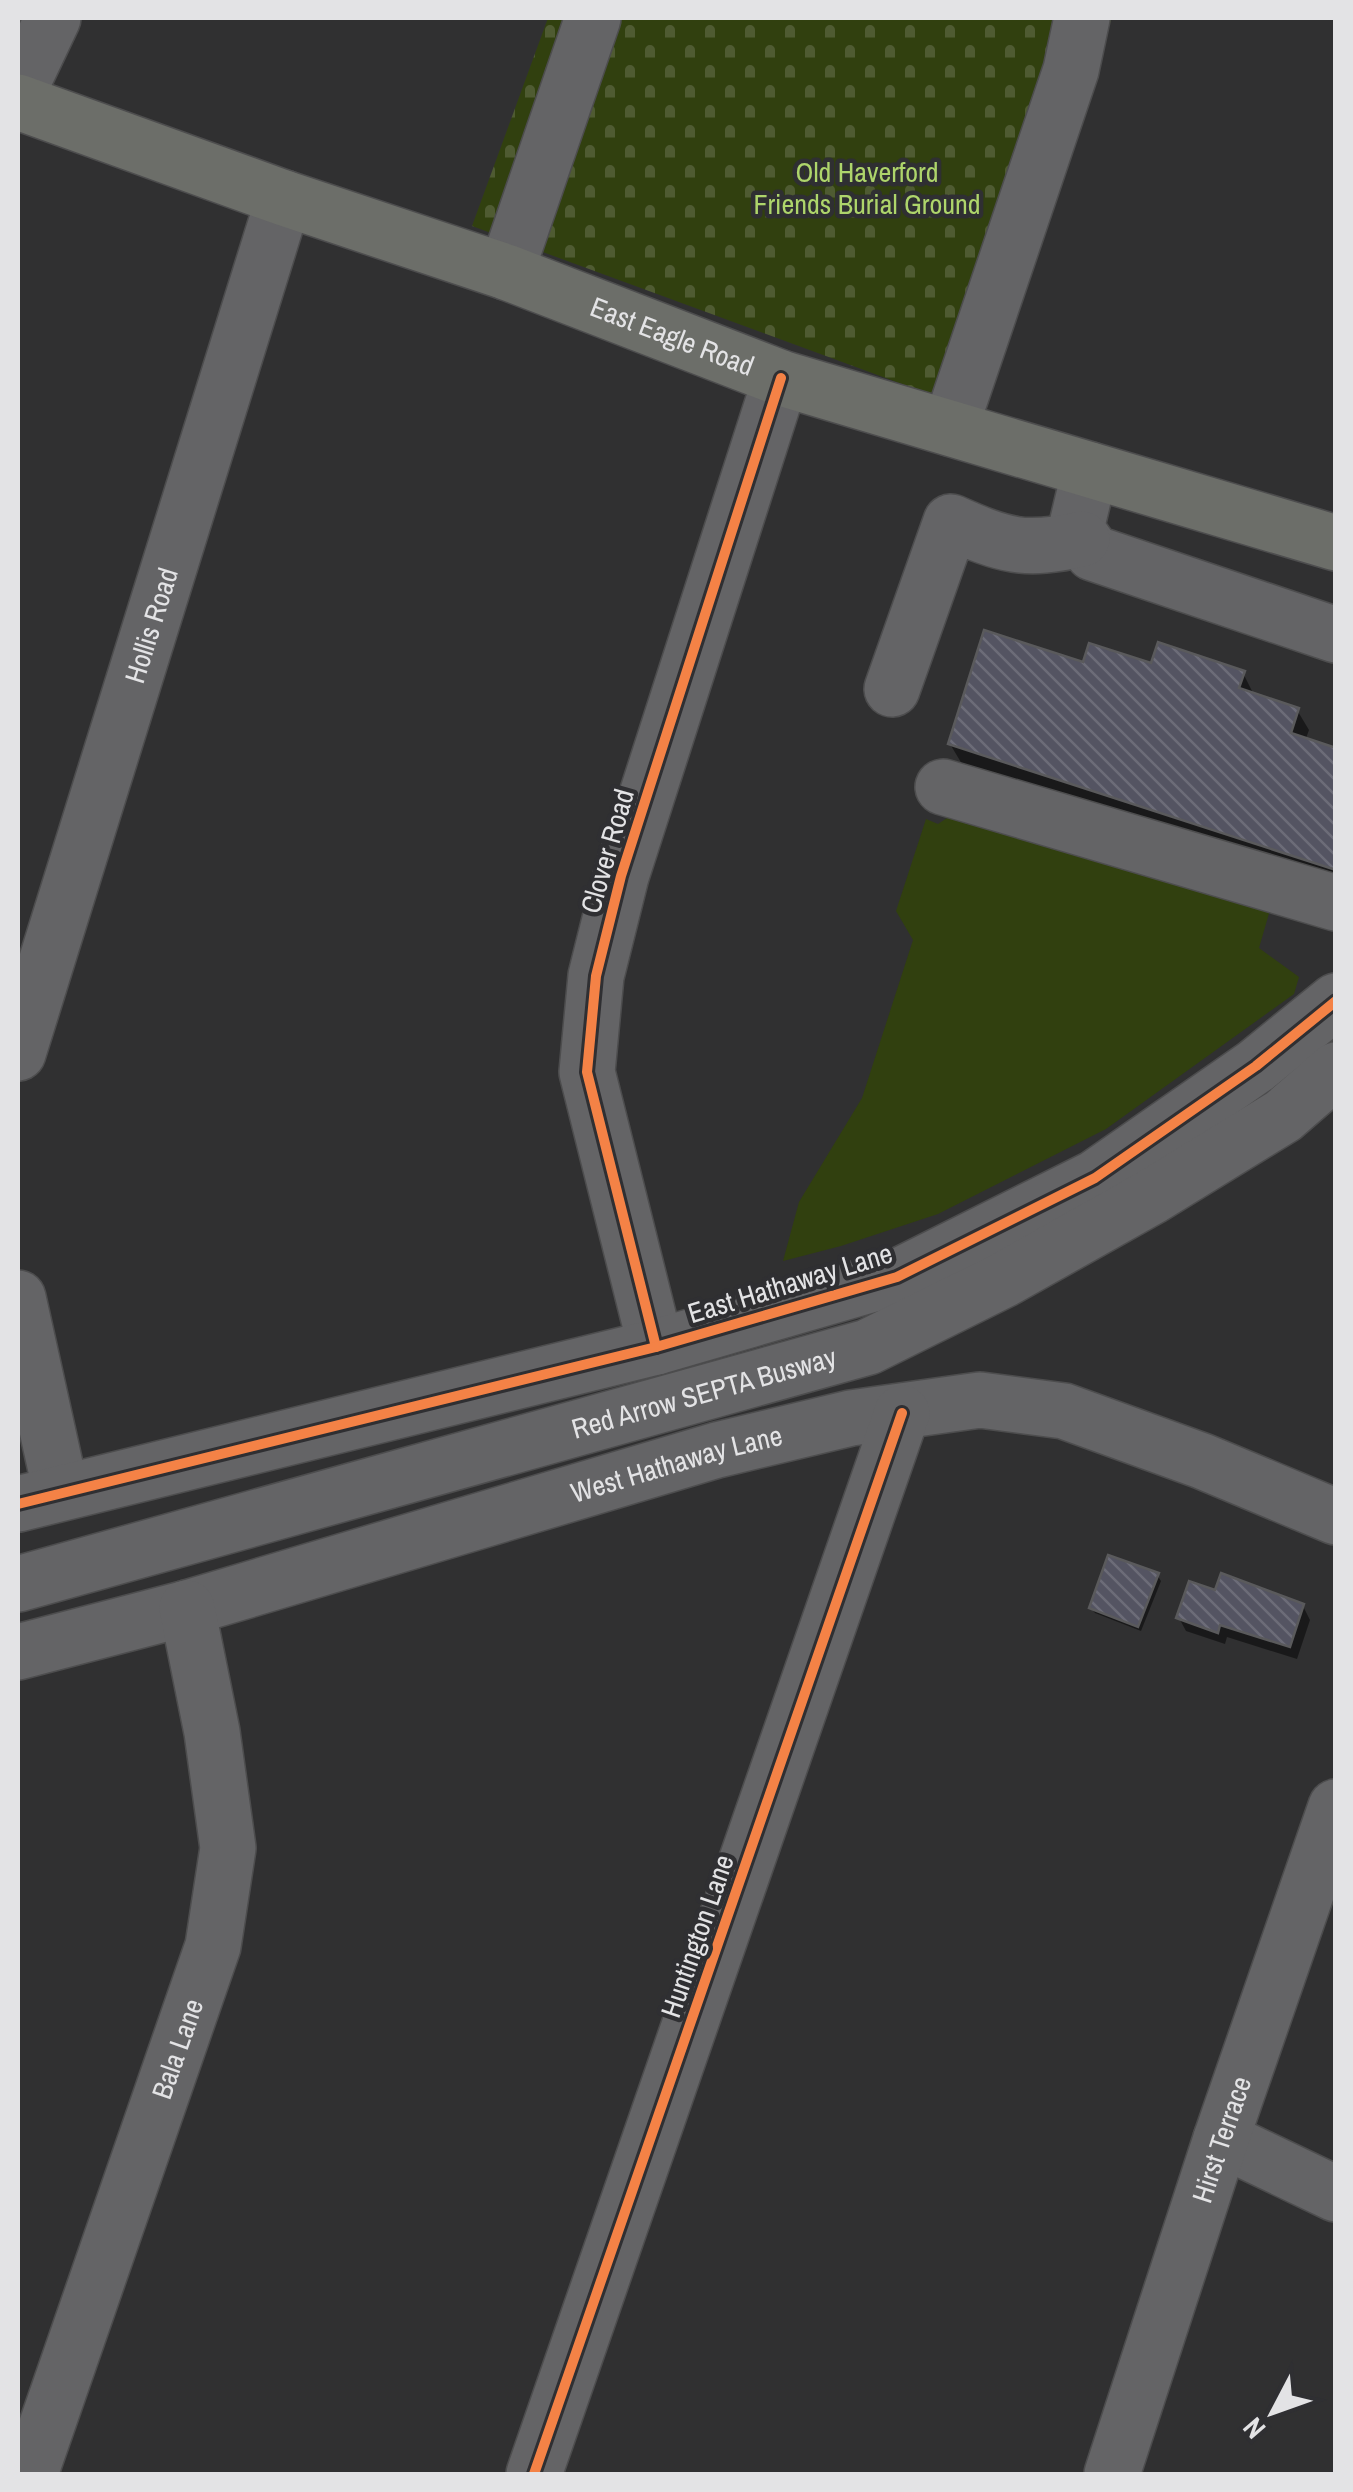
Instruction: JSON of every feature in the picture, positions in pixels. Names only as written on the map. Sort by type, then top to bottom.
[{"type":"main road","name":"East Eagle Road","points":[[18,102],[284,198],[506,272],[781,378],[1336,543]]},
{"type":"street","points":[[18,92],[53,18]]},
{"type":"street","points":[[506,272],[594,18]]},
{"type":"street","points":[[950,428],[1071,70],[1082,18]]},
{"type":"street","name":"Hollis Road","points":[[18,1053],[284,198]]},
{"type":"street","name":"Clover Road","points":[[656,1347],[587,1072],[596,976],[621,876],[781,378]]},
{"type":"street","points":[[1090,470],[1076,529],[1092,554],[1336,635]]},
{"type":"street","points":[[892,689],[951,522],[1018,547],[1048,547],[1082,539]]},
{"type":"street","points":[[943,787],[1336,904]]},
{"type":"street","name":"East Hathaway Lane","points":[[39,1498],[656,1347],[897,1278],[1095,1178],[1256,1066],[1336,1000]]},
{"type":"street","name":"Red Arrow SEPTA Busway","points":[[18,1584],[868,1347],[1005,1279],[1151,1197],[1283,1116],[1336,1070]]},
{"type":"street","points":[[18,1298],[39,1498]]},
{"type":"street","name":"West Hathaway Lane","points":[[18,1652],[187,1608],[717,1450],[851,1418],[980,1400],[1064,1412],[1202,1461],[1336,1517]]},
{"type":"street","name":"Huntington Lane","points":[[534,2474],[902,1413]]},
{"type":"street","name":"Bala Lane","points":[[30,2474],[213,1946],[228,1848],[212,1732],[187,1608]]},
{"type":"street","name":"Hirst Terrace","points":[[1112,2474],[1221,2139],[1336,1807]]},
{"type":"street","points":[[1221,2139],[1336,2194]]},
{"type":"green space","name":"Old Haverford Friends Burial Ground","points":[[548,18],[1112,18],[970,409],[472,226]]},
{"type":"green space","points":[[968,804],[1270,910],[1259,948],[1299,977],[1294,994],[1106,1129],[938,1214],[783,1261],[799,1202],[862,1098],[913,940],[896,911],[926,819],[938,824]]},
{"type":"building","points":[[984,630],[1083,662],[1089,643],[1151,663],[1158,642],[1245,671],[1239,688],[1299,708],[1291,733],[1336,748],[1336,870],[948,744]]},
{"type":"building","points":[[1108,1555],[1159,1573],[1138,1627],[1089,1608]]},
{"type":"building","points":[[1221,1573],[1304,1604],[1290,1647],[1220,1625],[1218,1633],[1176,1618],[1189,1581],[1215,1590]]},
{"type":"cycle path","points":[[656,1347],[587,1072],[596,976],[621,876],[781,378]]},
{"type":"cycle path","points":[[18,1504],[656,1347],[897,1277],[1095,1178],[1256,1066],[1336,1001]]},
{"type":"cycle path","points":[[534,2474],[902,1413]]}]
